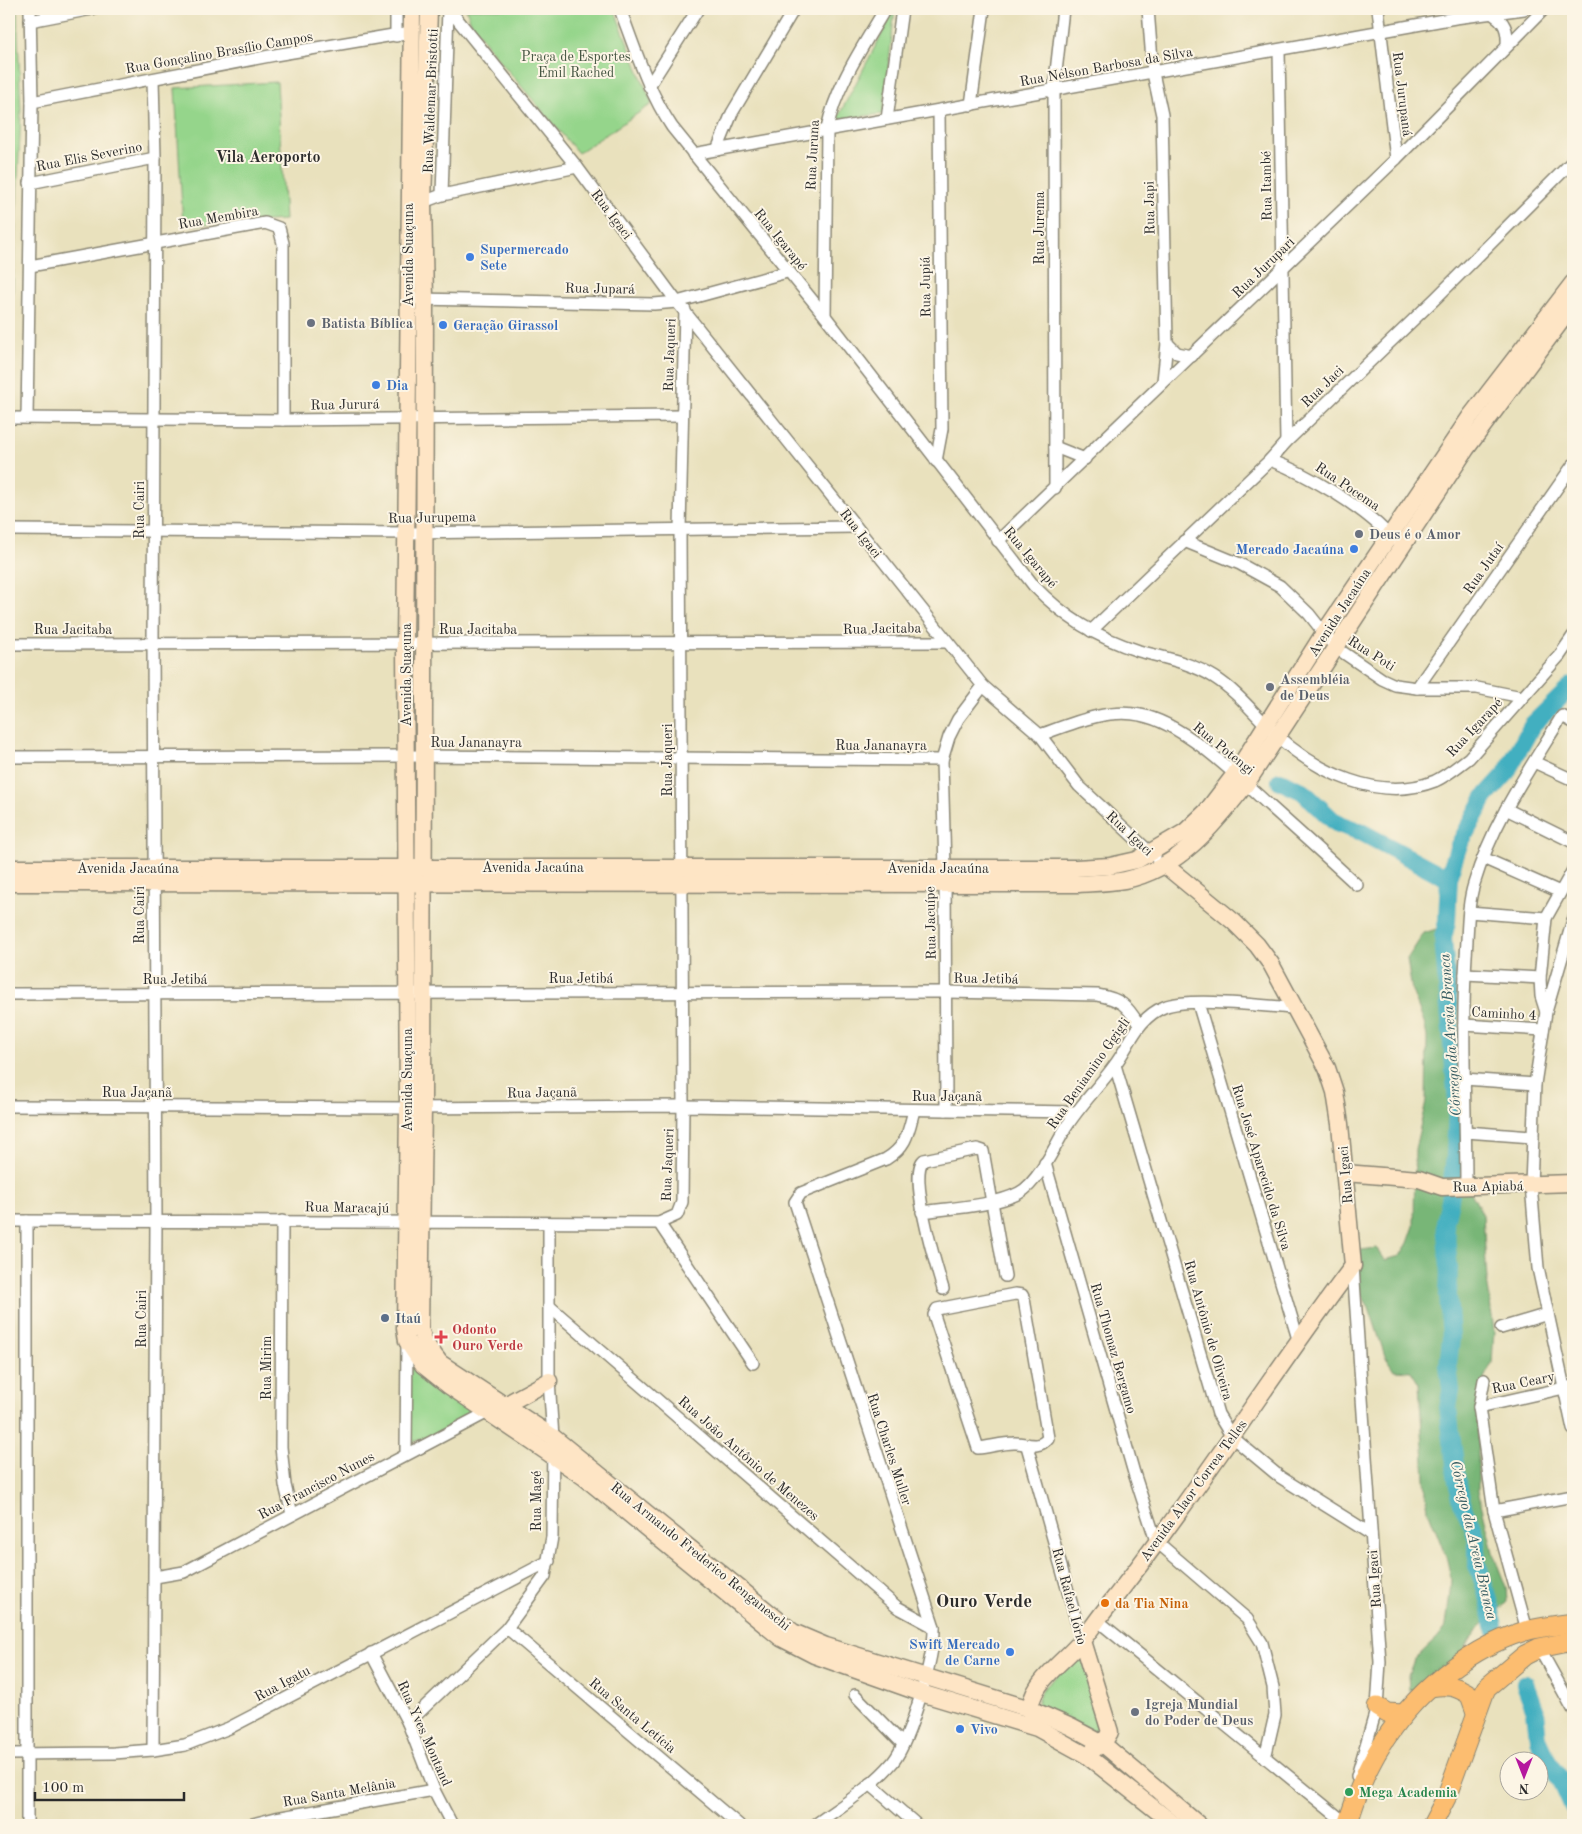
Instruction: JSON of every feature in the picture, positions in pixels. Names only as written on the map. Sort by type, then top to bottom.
[{"type":"main road","points":[[1346,1824],[1370,1765],[1403,1714],[1431,1687],[1463,1661],[1497,1642],[1527,1630],[1573,1622]]},
{"type":"main road","points":[[1527,1630],[1534,1636],[1538,1648]]},
{"type":"main road","points":[[1432,1825],[1446,1798],[1486,1688],[1505,1669],[1538,1648],[1573,1641]]},
{"type":"main road","points":[[1431,1687],[1448,1685],[1459,1688],[1470,1695],[1476,1712]]},
{"type":"main road","points":[[1377,1707],[1387,1713],[1403,1714]]},
{"type":"street","points":[[26,418],[32,102],[30,15],[92,9]]},
{"type":"street","points":[[396,9],[404,34]]},
{"type":"street","name":"Avenida Suaçuna","points":[[412,9],[404,34],[417,300]]},
{"type":"street","name":"Avenida Suaçuna","points":[[407,1341],[405,1328],[413,1222],[416,1108],[414,992],[415,756],[423,644],[416,533],[415,418],[417,300],[423,202],[429,9]]},
{"type":"street","name":"Rua Igaci","points":[[448,9],[577,167],[681,306],[946,642],[983,686],[1040,735],[1079,786],[1151,854],[1234,922],[1257,945],[1271,964],[1326,1068],[1335,1092],[1345,1173],[1380,1662],[1377,1707],[1346,1824]]},
{"type":"street","name":"Rua Waldemar Bristotti","points":[[442,195],[448,9]]},
{"type":"street","name":"Rua Igarapé","points":[[620,9],[659,108],[693,154],[825,316],[998,542],[1052,605],[1070,620],[1117,643],[1193,666],[1214,677],[1236,693],[1271,730],[1312,762],[1336,775],[1360,784],[1385,788],[1408,788],[1434,781],[1452,771],[1469,758],[1560,655],[1573,636]]},
{"type":"street","points":[[649,86],[698,9]]},
{"type":"street","points":[[717,150],[732,113],[794,9]]},
{"type":"street","name":"Rua Juruna","points":[[825,316],[827,129],[831,109],[841,86],[885,9]]},
{"type":"street","points":[[887,119],[902,9]]},
{"type":"street","points":[[970,105],[984,9]]},
{"type":"street","name":"Rua Jurema","points":[[1055,488],[1054,90],[1063,9]]},
{"type":"street","name":"Rua Japi","points":[[1148,9],[1154,73],[1162,115],[1167,343],[1163,381]]},
{"type":"street","name":"Rua Jurupaná","points":[[1378,9],[1396,159]]},
{"type":"street","name":"Rua Nelson Barbosa da Silva","points":[[693,154],[1380,33],[1455,14],[1491,13],[1524,9]]},
{"type":"street","name":"Rua Jurupari","points":[[998,542],[1163,381],[1192,356],[1396,159],[1544,9]]},
{"type":"street","points":[[1491,13],[1501,19],[1506,26],[1508,34],[1507,46]]},
{"type":"street","name":"Rua Gonçalino Brasílio Campos","points":[[32,102],[404,34]]},
{"type":"street","name":"Rua Itambé","points":[[1279,51],[1281,270],[1286,442]]},
{"type":"street","name":"Rua Cairi","points":[[153,79],[155,158],[153,644],[156,1221],[156,1577],[153,1750]]},
{"type":"street","name":"Rua Jupiá","points":[[936,461],[942,429],[939,111]]},
{"type":"street","name":"Rua Elis Severino","points":[[30,183],[155,158]]},
{"type":"street","name":"Rua Jaci","points":[[1091,630],[1270,460],[1286,442],[1436,298],[1573,161]]},
{"type":"street","points":[[423,202],[442,195],[577,167]]},
{"type":"street","name":"Rua Membira","points":[[30,266],[265,223],[279,228],[283,243],[283,420]]},
{"type":"street","name":"Rua Jupará","points":[[417,300],[681,306],[788,272]]},
{"type":"street","name":"Avenida Jacaúna","points":[[9,883],[154,876],[415,875],[682,867],[945,876],[1079,884],[1126,880],[1166,866],[1219,818],[1240,779],[1271,730],[1324,632],[1470,417],[1573,283]]},
{"type":"street","name":"Avenida Jacaúna","points":[[1271,730],[1335,647],[1466,449],[1573,305]]},
{"type":"street","name":"Rua Jaqueri","points":[[659,1223],[672,1219],[680,1210],[683,1106],[680,528],[681,306]]},
{"type":"street","points":[[1167,343],[1178,353],[1192,356]]},
{"type":"street","name":"Rua Jururá","points":[[9,418],[283,420],[682,416]]},
{"type":"street","points":[[1055,447],[1085,459]]},
{"type":"street","name":"Rua Pocema","points":[[1270,460],[1311,478],[1376,523],[1400,549]]},
{"type":"street","name":"Rua Jutaí","points":[[1418,688],[1573,465]]},
{"type":"street","name":"Rua Jurupema","points":[[9,530],[416,533],[856,527]]},
{"type":"street","name":"Avenida Suaçuna","points":[[415,756],[405,644],[416,533]]},
{"type":"street","name":"Rua Poti","points":[[1184,541],[1240,564],[1280,586],[1295,598],[1335,647],[1382,680],[1396,685],[1418,688],[1477,688],[1522,698]]},
{"type":"street","name":"Rua Jacitaba","points":[[9,644],[946,642]]},
{"type":"street","name":"Rua Jacuípe","points":[[946,1110],[945,876],[942,760],[949,737],[958,719],[983,686]]},
{"type":"street","name":"Rua Potengi","points":[[1040,735],[1070,724],[1107,715],[1140,714],[1176,729],[1240,779],[1358,885]]},
{"type":"street","points":[[1464,1187],[1466,1132],[1464,1079],[1465,974],[1469,912],[1473,886],[1482,858],[1506,809],[1562,716],[1573,722]]},
{"type":"street","name":"Rua Jananayra","points":[[9,757],[415,756],[942,760]]},
{"type":"street","points":[[1534,762],[1573,780]]},
{"type":"street","name":"Avenida Jacaúna","points":[[415,875],[682,884],[945,876],[1110,866],[1137,860],[1151,854],[1185,832],[1240,779]]},
{"type":"street","points":[[1506,809],[1573,842]]},
{"type":"street","points":[[1482,858],[1560,892]]},
{"type":"street","name":"Avenida Jacaúna","points":[[9,868],[154,876]]},
{"type":"street","points":[[1546,1012],[1541,996],[1540,978],[1546,918],[1573,870]]},
{"type":"street","points":[[1469,912],[1546,918]]},
{"type":"street","points":[[1573,920],[1546,1012],[1543,1030],[1535,1084],[1531,1185],[1538,1268],[1548,1314],[1569,1387],[1573,1429]]},
{"type":"street","points":[[1465,974],[1540,978]]},
{"type":"street","name":"Rua Jetibá","points":[[9,994],[946,992],[1097,995],[1115,998],[1129,1008],[1139,1025]]},
{"type":"street","name":"Rua Beniamino Ggigli","points":[[993,1201],[1018,1194],[1025,1189],[1045,1163],[1076,1112],[1115,1065],[1139,1025],[1165,1006],[1198,1003],[1293,1008]]},
{"type":"street","name":"Rua José Aparecido da Silva","points":[[1198,1003],[1298,1339]]},
{"type":"street","name":"Caminho 4","points":[[1464,1026],[1543,1030]]},
{"type":"street","name":"Rua Antônio de Oliveira","points":[[1115,1065],[1218,1414],[1232,1437],[1287,1482],[1371,1534]]},
{"type":"street","points":[[1464,1079],[1535,1084]]},
{"type":"street","name":"Rua Jaçanã","points":[[9,1106],[416,1108],[683,1106],[1076,1112]]},
{"type":"street","name":"Rua Charles Muller","points":[[816,1825],[870,1784],[892,1763],[903,1744],[923,1685],[933,1649],[934,1627],[795,1208],[795,1202],[801,1193],[886,1159],[896,1153],[906,1139],[914,1110]]},
{"type":"street","points":[[1466,1132],[1533,1137]]},
{"type":"street","points":[[943,1289],[922,1212],[918,1167],[921,1161],[977,1149],[985,1154],[1005,1276]]},
{"type":"street","name":"Rua Thomaz Bergamo","points":[[1045,1163],[1134,1473],[1156,1540]]},
{"type":"street","name":"Rua Apiabá","points":[[1345,1173],[1419,1179],[1442,1187],[1573,1183]]},
{"type":"street","points":[[922,1212],[993,1201]]},
{"type":"street","name":"Rua Maracajú","points":[[9,1221],[659,1223]]},
{"type":"street","points":[[27,1221],[28,1825]]},
{"type":"street","name":"Rua Mirim","points":[[282,1221],[281,1447],[285,1485],[292,1514]]},
{"type":"street","name":"Avenida Suaçuna","points":[[413,1222],[420,1329]]},
{"type":"street","name":"Rua Magé","points":[[408,1723],[508,1628],[539,1588],[545,1576],[552,1537],[552,1445],[549,1381],[549,1223]]},
{"type":"street","points":[[659,1223],[754,1362]]},
{"type":"street","name":"Avenida Alaor Correa Telles","points":[[1030,1710],[1033,1696],[1046,1677],[1082,1641],[1232,1437],[1298,1339],[1353,1266]]},
{"type":"street","points":[[1015,1294],[1022,1295],[1048,1436],[1045,1441],[1027,1446],[1016,1442],[976,1447],[934,1319],[937,1309],[1015,1294]]},
{"type":"street","name":"Rua João Antônio de Menezes","points":[[549,1306],[897,1607],[934,1627]]},
{"type":"street","points":[[1501,1328],[1548,1314]]},
{"type":"street","name":"Rua Armando Frederico Renganeschi","points":[[420,1329],[424,1343],[440,1362],[505,1405],[552,1445],[584,1477],[781,1638],[814,1656],[923,1685],[1030,1710],[1071,1727],[1103,1744],[1153,1800]]},
{"type":"street","points":[[406,1454],[407,1341]]},
{"type":"street","name":"Rua Armando Frederico Renganeschi","points":[[407,1341],[423,1364],[448,1385],[488,1412],[552,1445]]},
{"type":"street","points":[[1484,1380],[1479,1407],[1494,1511],[1527,1630]]},
{"type":"street","points":[[505,1405],[549,1381]]},
{"type":"street","name":"Rua Ceary","points":[[1479,1407],[1569,1387]]},
{"type":"street","name":"Rua Francisco Nunes","points":[[156,1577],[184,1572],[488,1412]]},
{"type":"street","name":"Rua Rafael Iório","points":[[1027,1446],[1082,1641],[1109,1724],[1110,1734],[1103,1744]]},
{"type":"street","points":[[1494,1511],[1573,1496]]},
{"type":"street","points":[[1156,1540],[1246,1619],[1262,1643],[1271,1677],[1275,1716],[1265,1758]]},
{"type":"street","name":"Rua Igatu","points":[[9,1754],[153,1750],[185,1745],[229,1728],[548,1561]]},
{"type":"street","points":[[1097,1620],[1346,1824]]},
{"type":"street","name":"Rua Santa Letícia","points":[[508,1628],[739,1825]]},
{"type":"street","points":[[1538,1648],[1573,1709]]},
{"type":"street","name":"Rua Yves Montand","points":[[371,1654],[408,1723],[434,1790],[452,1825]]},
{"type":"street","name":"Rua Armando Frederico Renganeschi","points":[[923,1685],[1037,1728],[1086,1755],[1153,1800],[1199,1825]]},
{"type":"street","points":[[855,1695],[903,1744]]},
{"type":"street","points":[[1030,1710],[1037,1728]]},
{"type":"street","points":[[1086,1755],[1103,1744]]},
{"type":"street","points":[[870,1784],[917,1825]]},
{"type":"street","name":"Rua Santa Melânia","points":[[249,1825],[276,1818],[434,1790]]},
{"type":"street","points":[[1153,1800],[1171,1822]]},
{"type":"green space","points":[[9,9],[17,9],[21,113],[12,304],[9,305]]},
{"type":"green space","name":"Praça de Esportes Emil Rached","points":[[466,9],[614,9],[652,104],[578,153],[494,54],[471,22]]},
{"type":"green space","points":[[895,9],[883,114],[837,119]]},
{"type":"green space","points":[[277,82],[285,220],[183,226],[175,88]]},
{"type":"green space","points":[[1439,928],[1443,929],[1456,1037],[1459,1090],[1459,1170],[1483,1215],[1487,1280],[1494,1331],[1492,1363],[1485,1376],[1478,1408],[1478,1491],[1494,1556],[1506,1587],[1507,1602],[1470,1639],[1462,1655],[1424,1688],[1409,1690],[1408,1675],[1414,1660],[1437,1638],[1446,1626],[1451,1578],[1447,1560],[1428,1510],[1419,1384],[1411,1371],[1394,1370],[1385,1356],[1369,1307],[1358,1290],[1349,1260],[1361,1250],[1377,1248],[1385,1260],[1400,1256],[1408,1243],[1414,1226],[1415,1149],[1426,1101],[1427,1037],[1424,1022],[1412,991],[1407,959],[1424,933]]},
{"type":"green space","points":[[408,1358],[479,1412],[430,1436],[410,1443]]},
{"type":"green space","points":[[1082,1652],[1101,1726],[1095,1732],[1036,1708],[1041,1690]]},
{"type":"waterway","name":"Córrego da Areia Branca","points":[[1494,1627],[1489,1600],[1477,1564],[1477,1540],[1472,1524],[1464,1510],[1457,1482],[1448,1408],[1451,1390],[1448,1365],[1451,1338],[1448,1295],[1449,1268],[1445,1223],[1450,1200],[1455,1155],[1457,1103],[1443,938],[1447,922],[1449,875],[1459,845],[1485,797],[1505,775],[1533,724],[1573,685]]},
{"type":"waterway","points":[[1280,781],[1302,791],[1336,823],[1361,832],[1449,879]]},
{"type":"waterway","name":"Córrego da Areia Branca","points":[[1525,1684],[1535,1711],[1538,1739],[1548,1761],[1561,1780],[1573,1807]]},
{"type":"place","name":"Supermercado Sete","points":[[470,257]]},
{"type":"place","name":"Batista Bíblica","points":[[311,323]]},
{"type":"place","name":"Geração Girassol","points":[[443,325]]},
{"type":"place","name":"Dia","points":[[376,385]]},
{"type":"place","name":"Deus é o Amor","points":[[1359,534]]},
{"type":"place","name":"Mercado Jacaúna","points":[[1354,549]]},
{"type":"place","name":"Assembléia de Deus","points":[[1270,687]]},
{"type":"place","name":"Itaú","points":[[385,1318]]},
{"type":"place","name":"Odonto Ouro Verde","points":[[441,1337]]},
{"type":"place","name":"da Tia Nina","points":[[1105,1603]]},
{"type":"place","name":"Swift Mercado de Carne","points":[[1010,1652]]},
{"type":"place","name":"Igreja Mundial do Poder de Deus","points":[[1135,1712]]},
{"type":"place","name":"Vivo","points":[[960,1729]]},
{"type":"place","name":"Mega Academia","points":[[1349,1792]]},
{"type":"district","name":"Vila Aeroporto","points":[[268,156]]},
{"type":"district","name":"Ouro Verde","points":[[984,1600]]}]
